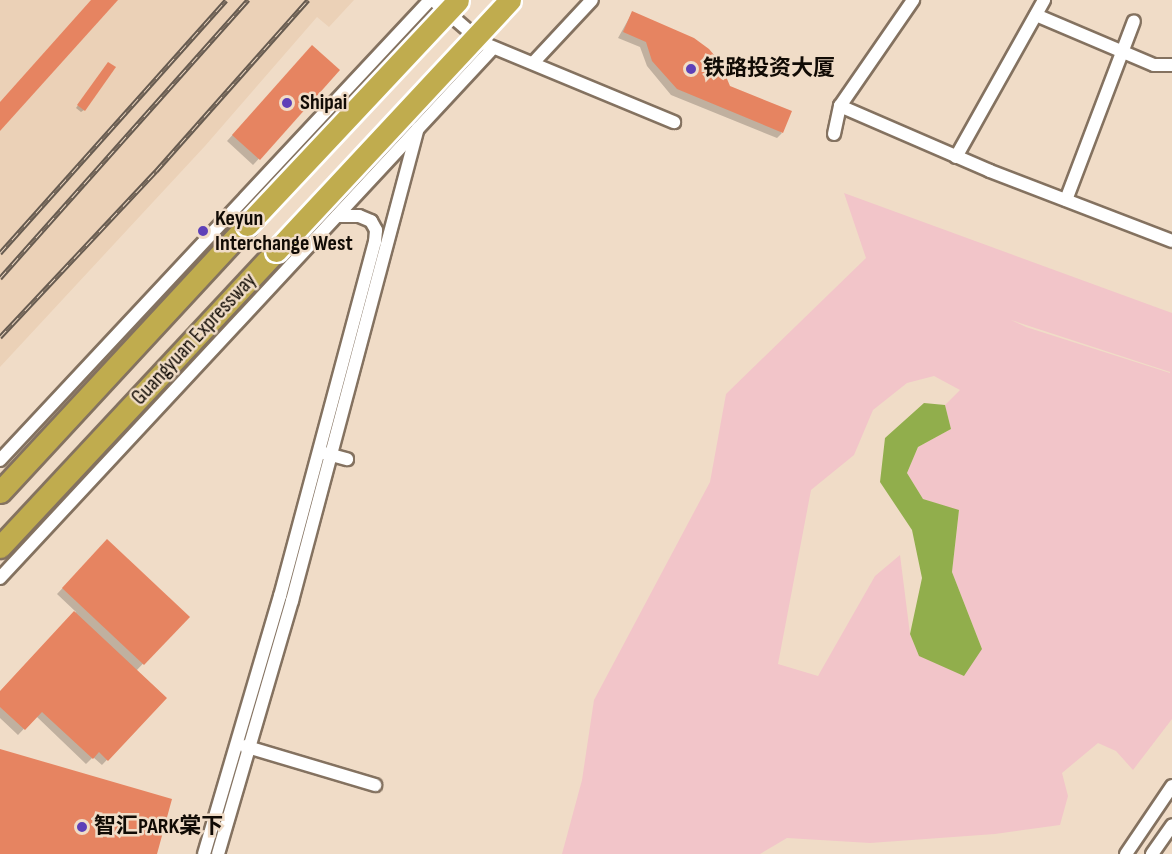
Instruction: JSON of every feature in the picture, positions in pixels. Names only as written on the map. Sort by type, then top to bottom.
[{"type":"highway","name":"Guangyuan Expressway","points":[[0,492],[458,0]]},
{"type":"highway","name":"Guangyuan Expressway","points":[[0,547],[510,0]]},
{"type":"street","points":[[0,460],[432,0],[473,37],[493,48],[674,122]]},
{"type":"street","points":[[533,63],[592,0]]},
{"type":"street","points":[[834,134],[840,106],[913,0]]},
{"type":"street","points":[[956,157],[1044,0]]},
{"type":"street","points":[[1036,15],[1154,65],[1172,65]]},
{"type":"street","points":[[1065,200],[1134,21]]},
{"type":"street","points":[[0,578],[493,48]]},
{"type":"street","points":[[840,106],[956,157],[1172,241]]},
{"type":"street","points":[[204,854],[325,453],[418,129]]},
{"type":"street","points":[[218,854],[249,748],[325,453],[376,237],[374,226],[367,219],[337,216]]},
{"type":"street","points":[[325,453],[346,459]]},
{"type":"street","points":[[237,744],[375,785]]},
{"type":"street","points":[[1126,853],[1172,786]]},
{"type":"street","points":[[1152,854],[1172,825]]},
{"type":"shaded area","points":[[0,0],[354,0],[329,27],[317,17],[205,146],[0,367]]},
{"type":"shaded area","points":[[844,193],[1172,313],[1172,719],[1133,770],[1116,751],[1098,743],[1062,773],[1068,796],[1060,825],[995,834],[870,843],[787,838],[760,854],[562,854],[582,780],[594,700],[710,482],[726,394],[866,258]],"holes":[[[1011,320],[1170,372],[1170,373],[1026,327]],[[934,376],[960,390],[945,405],[951,429],[918,447],[907,473],[923,499],[959,511],[952,572],[982,649],[919,656],[910,634],[900,555],[875,576],[818,676],[778,664],[811,490],[854,455],[873,410],[907,383]]]},
{"type":"shaded area","points":[[924,403],[945,405],[951,429],[918,447],[907,473],[923,499],[959,510],[952,572],[982,649],[964,676],[919,656],[910,634],[922,578],[912,530],[880,482],[885,438]]},
{"type":"building","points":[[91,0],[118,0],[0,131],[0,102]]},
{"type":"building","name":"铁路投资大厦","points":[[632,11],[694,38],[709,49],[720,62],[730,86],[792,111],[783,133],[677,89],[652,61],[646,42],[623,32]]},
{"type":"building","points":[[312,45],[340,70],[260,160],[232,135]]},
{"type":"building","points":[[108,62],[116,67],[85,111],[77,105]]},
{"type":"building","points":[[107,539],[190,617],[144,665],[62,588]]},
{"type":"building","points":[[74,611],[167,698],[108,761],[99,752],[93,759],[42,712],[25,730],[0,707],[0,691]]},
{"type":"building","name":"智汇PARK棠下","points":[[0,749],[172,799],[157,854],[0,854]]},
{"type":"railway","points":[[0,253],[226,0]]},
{"type":"railway","points":[[0,278],[248,0]]},
{"type":"railway","points":[[0,337],[156,171],[308,0]]},
{"type":"place","name":"铁路投资大厦","points":[[691,69]]},
{"type":"place","name":"Shipai","points":[[287,103]]},
{"type":"place","name":"Keyun Interchange West","points":[[203,231]]},
{"type":"place","name":"智汇PARK棠下","points":[[82,827]]}]
